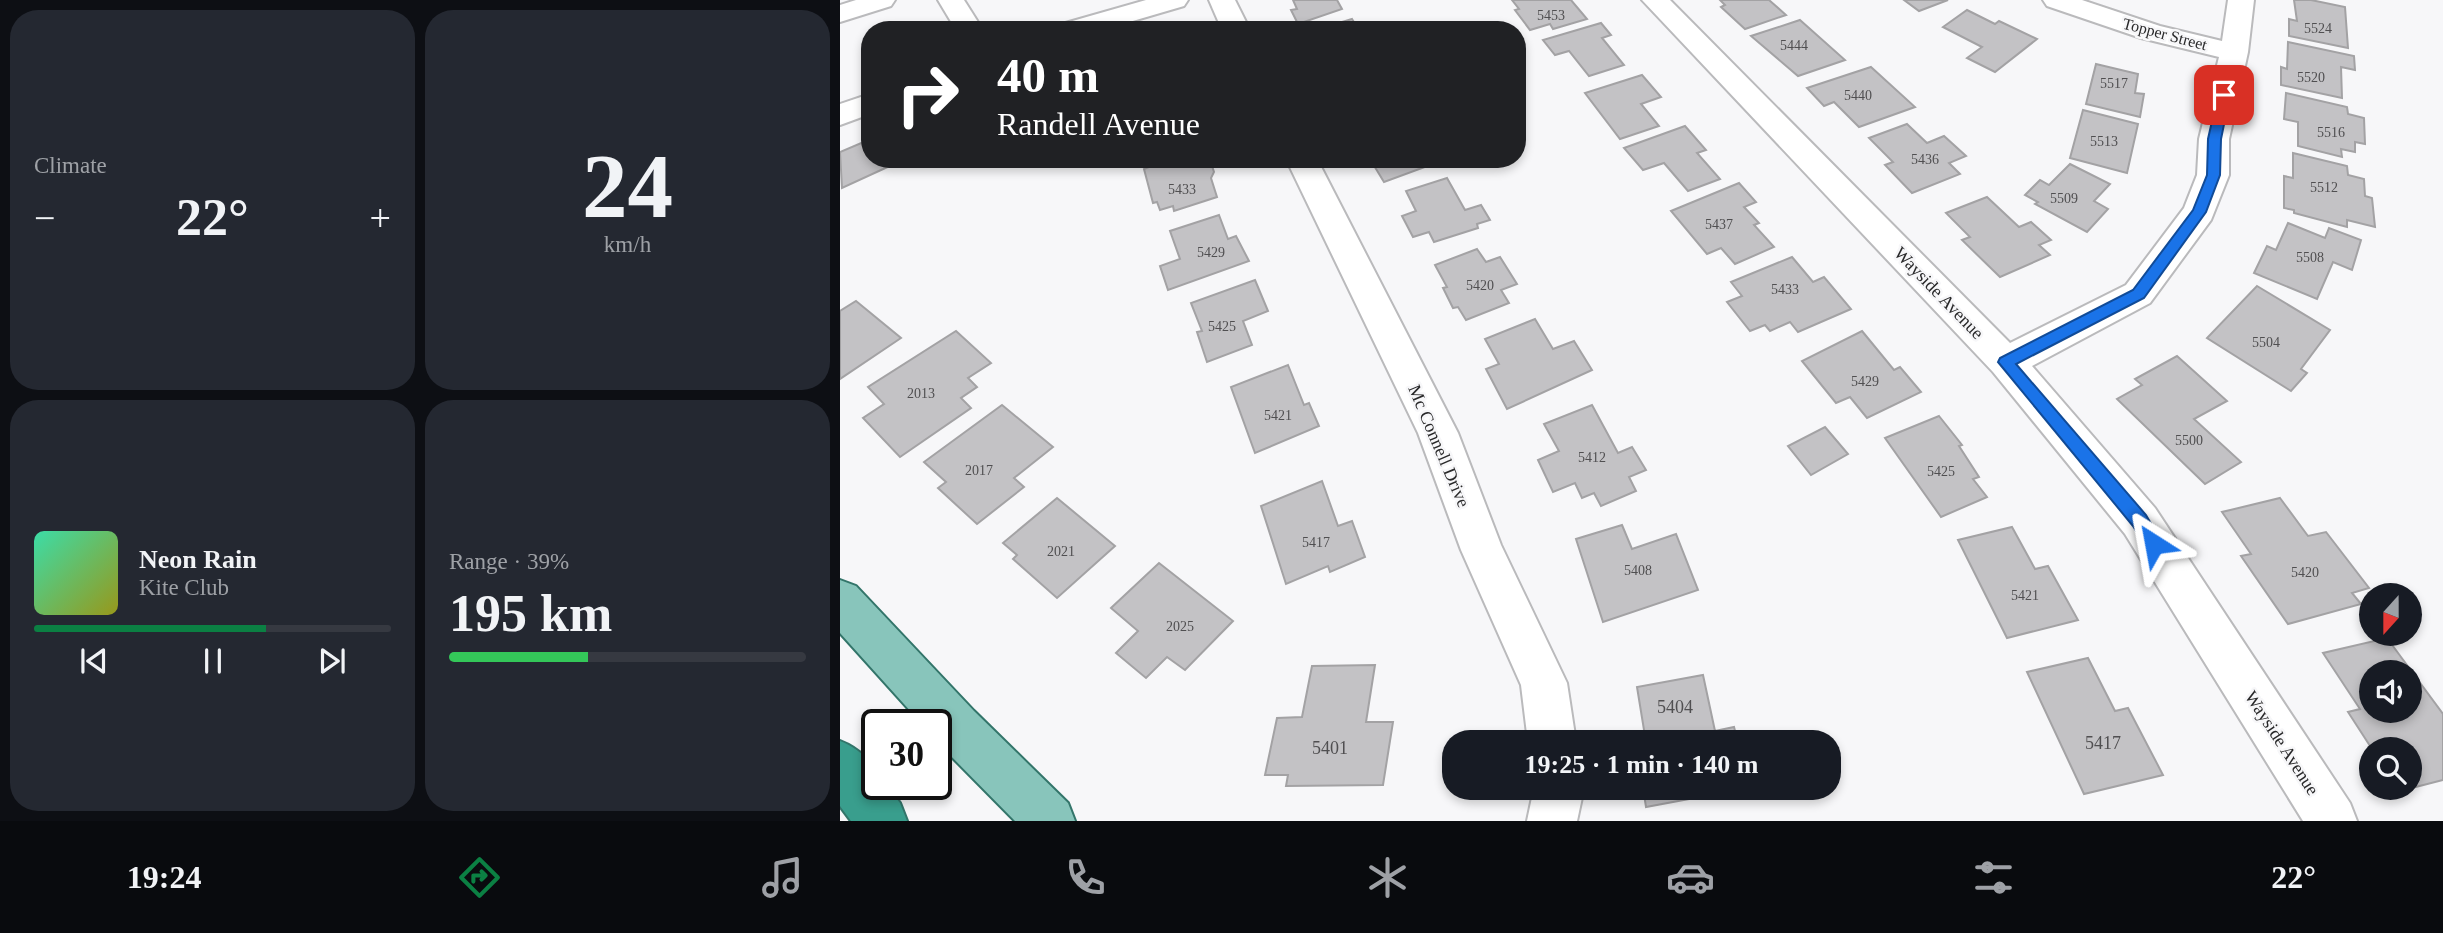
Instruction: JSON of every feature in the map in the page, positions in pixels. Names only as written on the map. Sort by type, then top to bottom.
[{"type":"highway","points":[[840,765],[882,821]]},
{"type":"main road","points":[[840,601],[957,728],[1050,821]]},
{"type":"street","points":[[840,14],[882,0]]},
{"type":"street","points":[[951,0],[964,21]]},
{"type":"street","points":[[1103,21],[1175,0]]},
{"type":"street","points":[[1222,0],[1232,21]]},
{"type":"street","name":"Wayside Avenue","points":[[1655,0],[2006,362],[2140,521],[2332,821]]},
{"type":"street","name":"Topper Street","points":[[2056,0],[2151,32],[2234,52]]},
{"type":"street","points":[[2006,362],[2138,294],[2199,212],[2213,175],[2214,139],[2234,52],[2241,0]]},
{"type":"street","points":[[840,115],[861,107]]},
{"type":"street","name":"Mc Connell Drive","points":[[1306,168],[1438,433],[1482,550],[1544,683],[1550,730]]},
{"type":"street","points":[[1552,821],[1556,800]]},
{"type":"building","points":[[1293,0],[1337,0],[1342,9],[1307,21],[1296,21],[1291,10],[1297,9]]},
{"type":"building","points":[[1512,0],[1571,0],[1587,19],[1553,29],[1550,24],[1530,30],[1526,21],[1515,10],[1519,9]]},
{"type":"building","points":[[1720,0],[1769,0],[1786,15],[1745,29],[1721,7],[1725,5]]},
{"type":"building","points":[[1904,0],[1948,0],[1919,11]]},
{"type":"building","points":[[2294,0],[2311,0],[2345,7],[2348,48],[2289,36],[2289,19],[2297,21]]},
{"type":"building","points":[[1967,10],[1995,24],[1999,21],[2037,39],[1995,72],[1967,58],[1982,47],[1943,27]]},
{"type":"building","points":[[1800,20],[1845,60],[1798,76],[1751,36]]},
{"type":"building","points":[[1601,23],[1611,35],[1602,38],[1624,65],[1589,76],[1569,51],[1555,55],[1543,40]]},
{"type":"building","points":[[2288,42],[2354,56],[2355,70],[2341,67],[2342,98],[2281,85],[2281,67],[2287,69]]},
{"type":"building","points":[[2096,64],[2138,74],[2135,93],[2144,94],[2140,117],[2086,104]]},
{"type":"building","points":[[1871,67],[1915,107],[1859,127],[1834,102],[1824,106],[1807,88]]},
{"type":"building","points":[[1642,75],[1661,97],[1641,104],[1659,126],[1620,139],[1585,93]]},
{"type":"building","points":[[2286,93],[2347,107],[2348,114],[2364,118],[2365,144],[2355,142],[2355,152],[2341,149],[2342,157],[2298,146],[2298,122],[2284,119]]},
{"type":"building","points":[[2083,110],[2138,124],[2127,173],[2070,158]]},
{"type":"building","points":[[1907,124],[1927,143],[1944,136],[1966,156],[1949,163],[1960,174],[1912,193],[1885,165],[1893,162],[1869,138]]},
{"type":"building","points":[[1685,126],[1706,150],[1697,153],[1720,179],[1688,191],[1664,163],[1643,170],[1624,148]]},
{"type":"building","points":[[861,143],[861,168],[885,168],[842,188],[840,152]]},
{"type":"building","points":[[2293,153],[2347,166],[2348,175],[2364,179],[2365,196],[2372,198],[2375,227],[2347,220],[2347,227],[2284,208],[2284,176],[2293,178]]},
{"type":"building","points":[[2070,164],[2110,184],[2094,201],[2108,209],[2087,232],[2035,204],[2038,202],[2025,195],[2040,180],[2049,185]]},
{"type":"building","points":[[1213,168],[1211,178],[1217,197],[1174,211],[1173,206],[1160,210],[1157,202],[1153,203],[1144,169]]},
{"type":"building","points":[[1375,168],[1422,168],[1384,182]]},
{"type":"building","points":[[1447,178],[1465,210],[1481,205],[1490,220],[1477,224],[1478,228],[1434,242],[1429,232],[1413,237],[1402,216],[1416,211],[1406,191]]},
{"type":"building","points":[[1739,183],[1756,202],[1744,207],[1759,223],[1754,225],[1774,247],[1735,264],[1721,248],[1707,254],[1671,211]]},
{"type":"building","points":[[1987,197],[2019,227],[2031,222],[2051,240],[2039,245],[2050,255],[2000,277],[1962,240],[1970,237],[1946,213]]},
{"type":"building","points":[[1219,215],[1228,239],[1236,236],[1249,261],[1168,290],[1160,266],[1180,259],[1170,231]]},
{"type":"building","points":[[2288,223],[2325,238],[2329,228],[2361,240],[2352,270],[2333,262],[2317,299],[2254,273],[2267,246],[2276,250]]},
{"type":"building","points":[[1477,249],[1486,262],[1500,257],[1517,284],[1501,290],[1509,303],[1466,320],[1458,307],[1453,308],[1443,288],[1447,287],[1435,265]]},
{"type":"building","points":[[1792,257],[1813,282],[1824,277],[1851,309],[1798,332],[1790,322],[1770,331],[1765,325],[1750,331],[1727,302],[1742,296],[1731,282]]},
{"type":"building","points":[[1255,280],[1268,311],[1243,321],[1252,345],[1207,362],[1197,332],[1202,331],[1191,303]]},
{"type":"building","points":[[2257,286],[2330,330],[2301,369],[2307,373],[2291,391],[2207,338]]},
{"type":"building","points":[[856,301],[901,338],[840,379],[840,311]]},
{"type":"building","points":[[1535,319],[1553,349],[1574,341],[1592,370],[1507,409],[1486,369],[1499,364],[1485,339]]},
{"type":"building","points":[[956,331],[991,363],[968,378],[977,387],[961,398],[971,408],[900,457],[863,418],[884,404],[868,387]]},
{"type":"building","points":[[1862,331],[1894,370],[1900,367],[1921,392],[1867,418],[1850,397],[1836,403],[1802,361]]},
{"type":"building","points":[[2177,356],[2227,401],[2194,419],[2241,462],[2205,484],[2117,399],[2142,385],[2135,379]]},
{"type":"building","points":[[1288,365],[1304,405],[1309,403],[1319,426],[1255,453],[1231,387]]},
{"type":"building","points":[[1002,405],[1053,447],[1014,478],[1024,487],[977,524],[938,488],[946,482],[924,462]]},
{"type":"building","points":[[1592,405],[1618,453],[1632,447],[1646,470],[1629,477],[1636,491],[1601,506],[1594,493],[1582,498],[1575,483],[1553,492],[1538,460],[1559,451],[1544,424]]},
{"type":"building","points":[[1939,416],[1962,445],[1959,446],[1979,477],[1973,479],[1987,497],[1941,517],[1885,438]]},
{"type":"building","points":[[1825,427],[1848,454],[1811,475],[1788,446]]},
{"type":"building","points":[[1322,481],[1338,526],[1352,521],[1365,557],[1330,572],[1328,566],[1286,584],[1261,506]]},
{"type":"building","points":[[1057,498],[1115,546],[1057,598],[1013,559],[1017,555],[1003,543]]},
{"type":"building","points":[[2280,498],[2308,536],[2326,532],[2365,583],[2359,583],[2359,591],[2352,593],[2359,605],[2288,624],[2241,556],[2251,554],[2222,512]]},
{"type":"building","points":[[1622,525],[1632,549],[1676,534],[1698,590],[1603,622],[1576,539]]},
{"type":"building","points":[[2012,527],[2035,569],[2048,566],[2078,620],[2007,638],[1958,540]]},
{"type":"building","points":[[1159,563],[1233,621],[1185,670],[1167,657],[1146,678],[1116,653],[1138,631],[1111,608]]},
{"type":"building","points":[[2359,645],[2393,646],[2403,660],[2359,660],[2359,707],[2323,653]]},
{"type":"building","points":[[2088,658],[2115,711],[2128,708],[2163,775],[2084,794],[2027,672]]},
{"type":"building","points":[[1375,665],[1366,722],[1393,722],[1383,785],[1286,786],[1288,775],[1265,775],[1277,718],[1302,717],[1312,666]]},
{"type":"building","points":[[1703,675],[1715,730],[1644,730],[1637,687]]},
{"type":"building","points":[[2422,686],[2443,714],[2443,780],[2422,785],[2422,737],[2364,737],[2348,712],[2359,709],[2359,723],[2422,723]]},
{"type":"building","points":[[1645,800],[1684,800],[1646,807]]},
{"type":"route","points":[[2154,544],[2140,521],[2006,362],[2138,294],[2199,212],[2213,175],[2214,139],[2224,95]]}]
